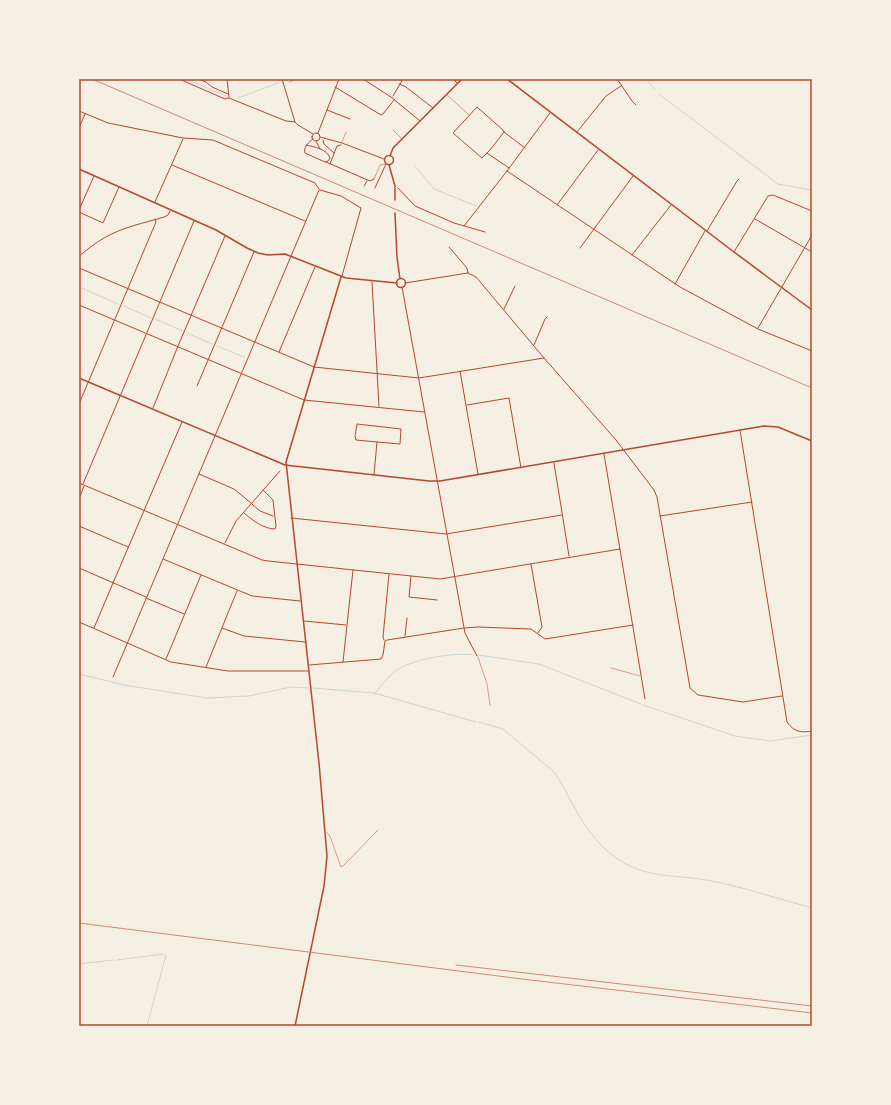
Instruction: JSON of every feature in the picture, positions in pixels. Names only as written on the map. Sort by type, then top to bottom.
[{"type":"street","points":[[179,79],[225,99],[229,98],[286,122],[295,122]]},
{"type":"street","points":[[198,79],[228,94]]},
{"type":"street","points":[[227,79],[229,98]]},
{"type":"street","points":[[282,79],[295,122],[313,134],[318,133]]},
{"type":"street","points":[[339,79],[318,133],[320,137],[384,159],[386,164],[375,188]]},
{"type":"street","points":[[363,79],[394,100],[420,121]]},
{"type":"street","points":[[393,96],[403,79]]},
{"type":"street","points":[[453,79],[457,83]]},
{"type":"street","points":[[384,159],[387,156],[390,156],[393,148],[462,79]]},
{"type":"street","points":[[506,79],[812,310]]},
{"type":"street","points":[[617,79],[636,105]]},
{"type":"street","points":[[399,84],[406,87],[433,108]]},
{"type":"street","points":[[576,133],[606,96],[621,86]]},
{"type":"street","points":[[335,87],[381,114],[383,114],[394,100]]},
{"type":"street","points":[[504,132],[484,157],[480,157],[452,133],[476,107],[524,148]]},
{"type":"street","points":[[326,110],[350,119]]},
{"type":"street","points":[[79,111],[108,123],[183,138],[213,140],[220,142],[315,183],[319,190],[341,196],[361,208],[342,277],[287,454],[286,465],[326,832],[327,856],[326,873],[315,934],[295,1026]]},
{"type":"street","points":[[464,226],[510,168],[551,112]]},
{"type":"street","points":[[79,128],[86,114]]},
{"type":"street","points":[[313,134],[314,139]]},
{"type":"street","points":[[316,140],[319,140],[320,137]]},
{"type":"street","points":[[155,202],[183,138]]},
{"type":"street","points":[[314,139],[316,140],[320,149]]},
{"type":"street","points":[[314,139],[306,146],[304,150],[305,153],[370,183]]},
{"type":"street","points":[[324,140],[324,144],[334,153]]},
{"type":"street","points":[[330,164],[337,146],[342,144]]},
{"type":"street","points":[[306,146],[320,149],[330,156],[328,161],[325,162]]},
{"type":"street","points":[[557,205],[598,149]]},
{"type":"street","points":[[487,153],[510,168]]},
{"type":"street","points":[[389,165],[393,160],[390,156]]},
{"type":"street","points":[[172,165],[305,221]]},
{"type":"street","points":[[389,165],[395,186],[395,200]]},
{"type":"street","points":[[79,169],[155,202],[170,211],[225,235],[254,252],[264,255],[281,253],[342,277],[397,283],[399,287],[402,287]]},
{"type":"street","points":[[507,171],[675,284],[758,328],[812,351]]},
{"type":"street","points":[[95,176],[79,211],[103,223],[119,187]]},
{"type":"street","points":[[580,248],[634,176]]},
{"type":"street","points":[[364,186],[367,181],[374,179]]},
{"type":"street","points":[[675,284],[739,179]]},
{"type":"street","points":[[398,188],[414,206],[454,223],[485,232]]},
{"type":"street","points":[[113,677],[319,190]]},
{"type":"street","points":[[734,252],[765,199],[770,195],[812,211]]},
{"type":"street","points":[[632,255],[671,204]]},
{"type":"street","points":[[79,256],[99,241],[113,233],[166,216],[170,211]]},
{"type":"street","points":[[395,213],[397,257],[400,279],[397,283]]},
{"type":"street","points":[[754,218],[812,252]]},
{"type":"street","points":[[79,404],[156,222],[155,219]]},
{"type":"street","points":[[82,484],[194,221]]},
{"type":"street","points":[[153,409],[225,235]]},
{"type":"street","points":[[758,328],[812,235]]},
{"type":"street","points":[[449,247],[467,268],[468,273]]},
{"type":"street","points":[[197,386],[254,252]]},
{"type":"street","points":[[279,353],[316,266]]},
{"type":"street","points":[[79,268],[314,367],[419,378],[544,358]]},
{"type":"street","points":[[477,656],[467,638],[464,628],[402,287],[405,283],[468,273],[476,277],[616,440],[654,490],[660,516],[690,688],[698,695],[743,702],[782,696]]},
{"type":"street","points":[[400,279],[404,280],[405,283]]},
{"type":"street","points":[[372,281],[379,408]]},
{"type":"street","points":[[504,310],[515,286]]},
{"type":"street","points":[[79,305],[304,400],[424,412]]},
{"type":"street","points":[[534,345],[547,317]]},
{"type":"street","points":[[460,372],[467,405],[478,475]]},
{"type":"street","points":[[79,378],[286,465],[437,481],[764,426],[778,427],[812,441]]},
{"type":"street","points":[[467,405],[508,398],[520,468]]},
{"type":"street","points":[[93,628],[182,421]]},
{"type":"street","points":[[357,424],[401,429],[400,444],[377,442],[356,440],[355,436],[357,424]]},
{"type":"street","points":[[740,430],[787,722],[793,729],[799,732],[812,731]]},
{"type":"street","points":[[374,475],[377,442]]},
{"type":"street","points":[[604,453],[645,699]]},
{"type":"street","points":[[554,462],[570,557]]},
{"type":"street","points":[[224,544],[233,524],[280,471]]},
{"type":"street","points":[[199,474],[234,489],[260,511],[274,516]]},
{"type":"street","points":[[79,483],[262,560],[440,579],[620,549]]},
{"type":"street","points":[[79,498],[85,485]]},
{"type":"street","points":[[244,512],[254,521],[272,529],[276,528],[273,500],[263,490]]},
{"type":"street","points":[[660,516],[752,502]]},
{"type":"street","points":[[291,518],[446,534],[562,514]]},
{"type":"street","points":[[79,526],[129,547]]},
{"type":"street","points":[[163,559],[238,591],[256,597],[301,601]]},
{"type":"street","points":[[531,563],[542,627],[537,634]]},
{"type":"street","points":[[79,568],[185,614]]},
{"type":"street","points":[[343,663],[353,570]]},
{"type":"street","points":[[308,665],[381,659],[385,641],[383,637],[389,573]]},
{"type":"street","points":[[166,660],[201,575]]},
{"type":"street","points":[[411,576],[409,597],[437,600]]},
{"type":"street","points":[[206,668],[238,591]]},
{"type":"street","points":[[405,637],[407,618]]},
{"type":"street","points":[[303,621],[347,625]]},
{"type":"street","points":[[79,622],[171,662],[206,668],[238,671],[309,670]]},
{"type":"street","points":[[385,641],[464,628],[530,629],[545,639],[633,625]]},
{"type":"street","points":[[222,628],[244,636],[305,642]]},
{"type":"lane","points":[[289,82],[296,79]]},
{"type":"lane","points":[[446,94],[469,115]]},
{"type":"lane","points":[[393,130],[403,139]]},
{"type":"lane","points":[[342,144],[346,132]]},
{"type":"lane","points":[[374,179],[380,165],[386,164]]},
{"type":"lane","points":[[477,656],[487,684],[490,705]]},
{"type":"lane","points":[[611,668],[641,676]]},
{"type":"lane","points":[[326,832],[330,836],[341,867],[378,830]]},
{"type":"waterway","points":[[186,79],[226,96]]},
{"type":"waterway","points":[[646,79],[655,90]]},
{"type":"waterway","points":[[238,98],[278,83]]},
{"type":"waterway","points":[[659,94],[778,184],[812,190]]},
{"type":"waterway","points":[[414,165],[434,189],[476,206]]},
{"type":"waterway","points":[[79,287],[118,304]]},
{"type":"waterway","points":[[124,306],[151,318]]},
{"type":"waterway","points":[[155,319],[183,331]]},
{"type":"waterway","points":[[187,333],[212,344]]},
{"type":"waterway","points":[[217,346],[244,357]]},
{"type":"waterway","points":[[375,693],[386,679],[394,672],[411,663],[444,656],[465,654],[474,655]]},
{"type":"waterway","points":[[478,655],[539,664],[641,704]]},
{"type":"waterway","points":[[79,674],[124,685],[207,698],[249,696],[291,687],[308,688]]},
{"type":"waterway","points":[[313,688],[374,693],[476,722]]},
{"type":"waterway","points":[[643,705],[735,736],[770,741],[812,735]]},
{"type":"waterway","points":[[479,722],[503,729],[554,772],[587,828],[596,840],[619,860],[644,871],[712,881],[750,890],[812,908]]},
{"type":"waterway","points":[[117,960],[163,954]]},
{"type":"waterway","points":[[147,1026],[166,955]]},
{"type":"waterway","points":[[79,964],[113,960]]},
{"type":"railway","points":[[92,79],[812,388]]},
{"type":"railway","points":[[79,923],[522,979],[812,1013]]},
{"type":"railway","points":[[456,965],[812,1006]]}]
